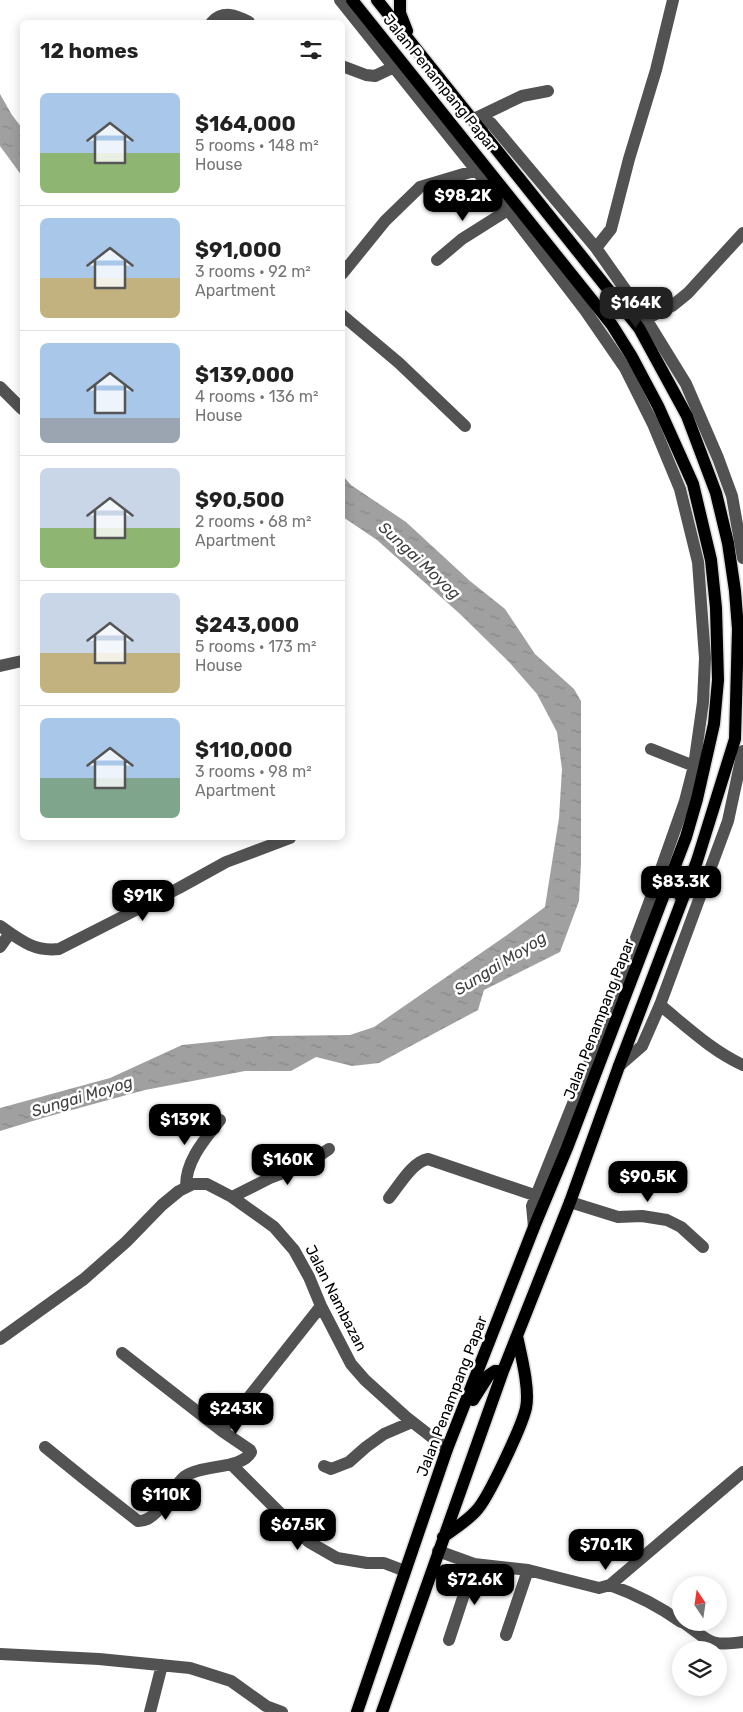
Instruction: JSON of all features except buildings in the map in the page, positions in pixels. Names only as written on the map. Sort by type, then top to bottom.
[{"type":"main road","name":"Jalan Penampang Papar","points":[[352,0],[612,325],[632,357],[658,406],[693,484],[711,560],[716,608],[718,680],[714,724],[697,799],[686,837],[611,1036],[447,1449],[357,1712]]},
{"type":"main road","name":"Jalan Penampang Papar","points":[[376,0],[475,121],[639,328],[687,416],[716,493],[728,543],[736,591],[738,629],[735,739],[697,861],[619,1066],[570,1202],[503,1371],[440,1544],[382,1712]]},
{"type":"main road","points":[[400,0],[400,13],[410,41]]},
{"type":"main road","points":[[440,1544],[477,1510],[491,1487],[516,1434],[526,1407],[524,1371],[517,1336]]},
{"type":"main road","points":[[458,1423],[489,1375],[495,1371],[503,1371]]},
{"type":"street","points":[[340,0],[508,210],[585,310],[625,368],[653,424],[680,489],[698,562],[705,649],[703,702],[694,766],[686,802],[653,894],[532,1206],[534,1227]]},
{"type":"street","points":[[596,248],[611,229],[629,159],[656,70],[673,0]]},
{"type":"street","points":[[214,20],[224,14],[230,14],[244,20]]},
{"type":"street","points":[[345,67],[366,75],[375,76],[394,67]]},
{"type":"street","points":[[475,121],[522,96],[548,91]]},
{"type":"street","points":[[475,121],[491,123],[596,248],[646,319],[686,384],[732,496],[743,558]]},
{"type":"street","points":[[345,270],[385,221],[420,187],[477,170]]},
{"type":"street","points":[[437,260],[462,239],[508,210]]},
{"type":"street","points":[[646,319],[672,306],[688,293],[743,233]]},
{"type":"street","points":[[345,318],[399,363],[465,426]]},
{"type":"street","points":[[0,387],[20,407]]},
{"type":"street","points":[[0,666],[20,661]]},
{"type":"street","points":[[651,749],[694,766]]},
{"type":"street","points":[[619,1066],[642,1046],[734,821],[743,751]]},
{"type":"street","points":[[0,948],[5,929],[21,940],[44,950],[59,949],[172,892],[226,862],[285,840]]},
{"type":"street","points":[[660,1005],[731,1060],[743,1065]]},
{"type":"street","points":[[0,1339],[84,1279],[126,1242],[162,1204],[186,1186],[190,1165],[201,1144],[220,1120]]},
{"type":"street","points":[[232,1197],[270,1178],[307,1164],[329,1149]]},
{"type":"street","points":[[389,1198],[413,1168],[424,1159],[537,1196]]},
{"type":"street","name":"Jalan Nambazan","points":[[186,1186],[207,1184],[232,1197],[274,1227],[294,1250],[309,1276],[321,1306],[352,1364],[365,1380],[412,1422],[447,1449]]},
{"type":"street","points":[[570,1202],[618,1216],[642,1216],[667,1220],[681,1227],[703,1247]]},
{"type":"street","points":[[222,1431],[321,1306]]},
{"type":"street","points":[[45,1447],[87,1482],[138,1520],[145,1521],[153,1516],[184,1478],[195,1472],[231,1464],[247,1458],[251,1452],[248,1448],[222,1431],[122,1353]]},
{"type":"street","points":[[324,1466],[332,1469],[349,1462],[384,1434],[412,1422]]},
{"type":"street","points":[[231,1464],[309,1542],[337,1558],[367,1563],[384,1563],[405,1571]]},
{"type":"street","points":[[440,1544],[474,1564],[528,1570],[599,1588],[610,1585],[743,1472]]},
{"type":"street","points":[[450,1640],[474,1564]]},
{"type":"street","points":[[506,1635],[528,1570]]},
{"type":"street","points":[[610,1585],[625,1590],[672,1615]]},
{"type":"street","points":[[694,1631],[709,1642],[718,1644],[743,1642]]},
{"type":"street","points":[[0,1654],[99,1659],[190,1668],[231,1681],[266,1706],[282,1712]]},
{"type":"street","points":[[150,1712],[162,1665]]},
{"type":"water","points":[[0,94],[20,125],[20,173],[0,146]]},
{"type":"water","name":"Sungai Moyog","points":[[345,478],[351,485],[406,522],[470,581],[505,609],[535,654],[574,689],[581,701],[581,863],[579,901],[560,952],[484,990],[478,1010],[379,1063],[352,1066],[316,1057],[291,1071],[245,1071],[145,1090],[0,1131],[0,1108],[110,1078],[182,1045],[271,1036],[350,1035],[374,1027],[545,907],[559,818],[562,769],[557,732],[537,694],[509,662],[460,614],[377,540],[345,518]]}]
